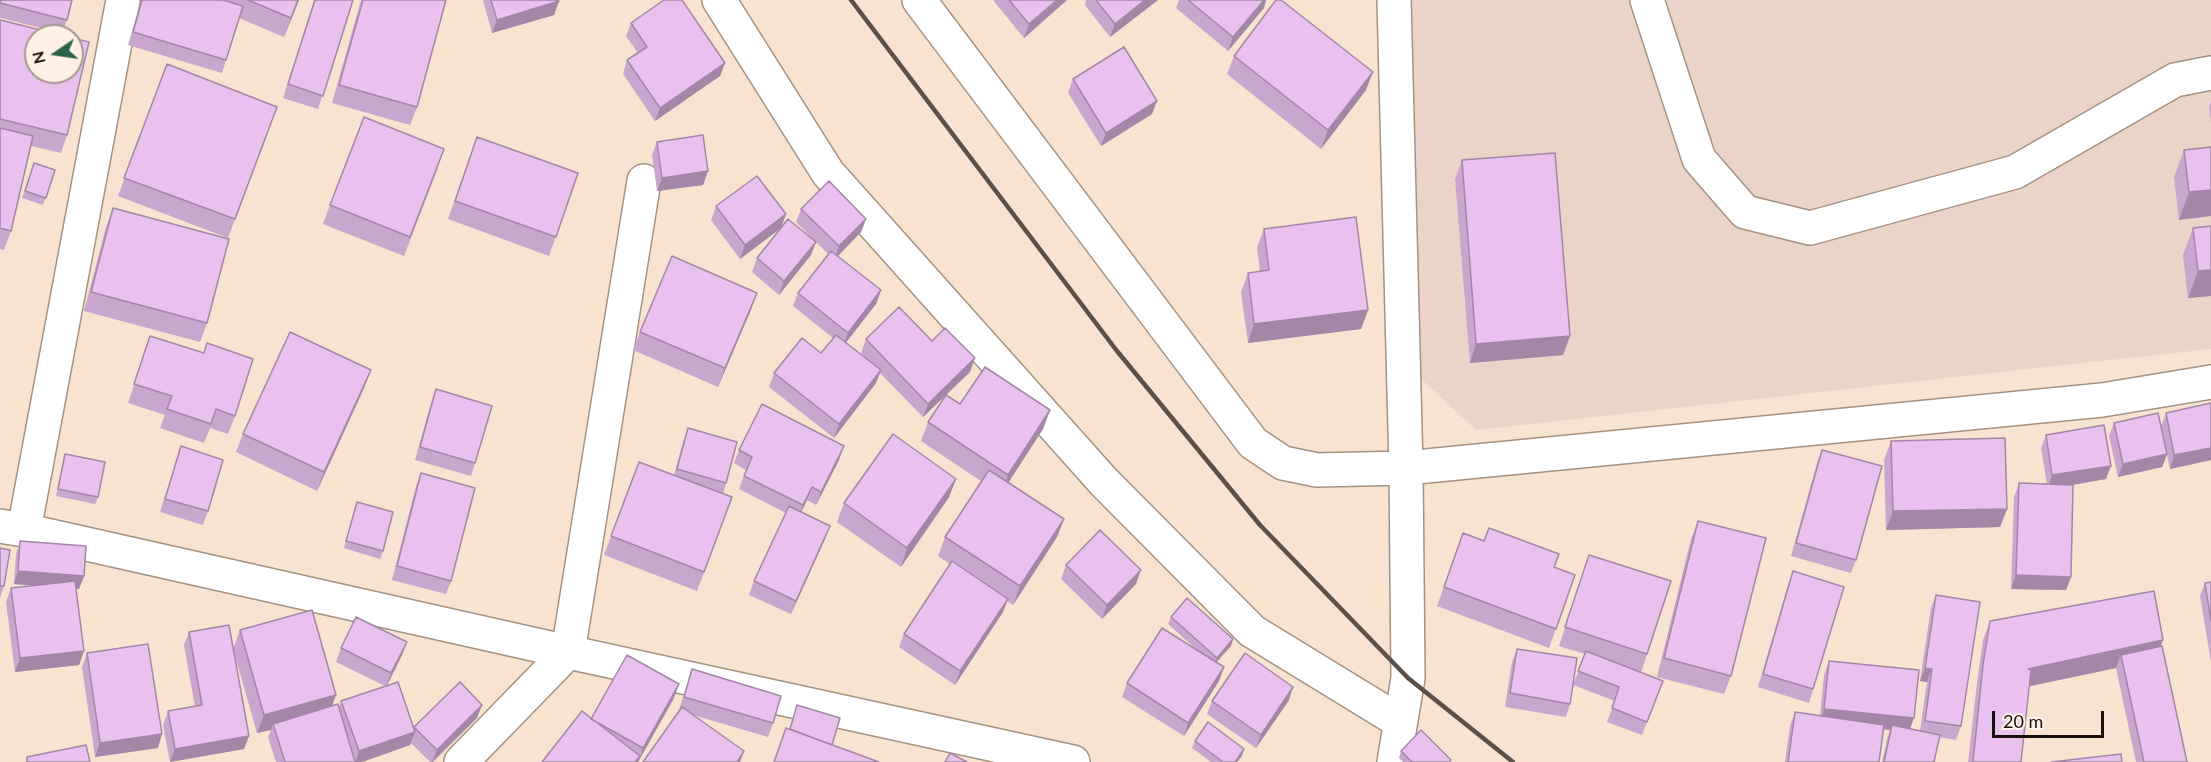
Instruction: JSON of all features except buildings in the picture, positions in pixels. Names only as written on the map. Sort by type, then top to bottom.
[{"type":"street","points":[[123,0],[12,528],[1072,762]]},
{"type":"street","points":[[719,0],[828,173],[1104,482],[1252,632],[1399,721]]},
{"type":"street","points":[[919,0],[1253,443],[1283,463],[1317,470],[1406,468],[2102,400],[2211,382]]},
{"type":"street","points":[[1394,0],[1406,468],[1408,678],[1399,721],[1394,762]]},
{"type":"street","points":[[1647,0],[1699,159],[1746,212],[1810,228],[2015,172],[2175,80],[2211,73]]},
{"type":"street","points":[[461,762],[568,652],[644,181]]},
{"type":"shaded area","points":[[1408,0],[2211,0],[2211,349],[1476,430],[1420,378]]},
{"type":"railway","points":[[851,0],[1117,351],[1260,525],[1408,678],[1513,762]]}]
